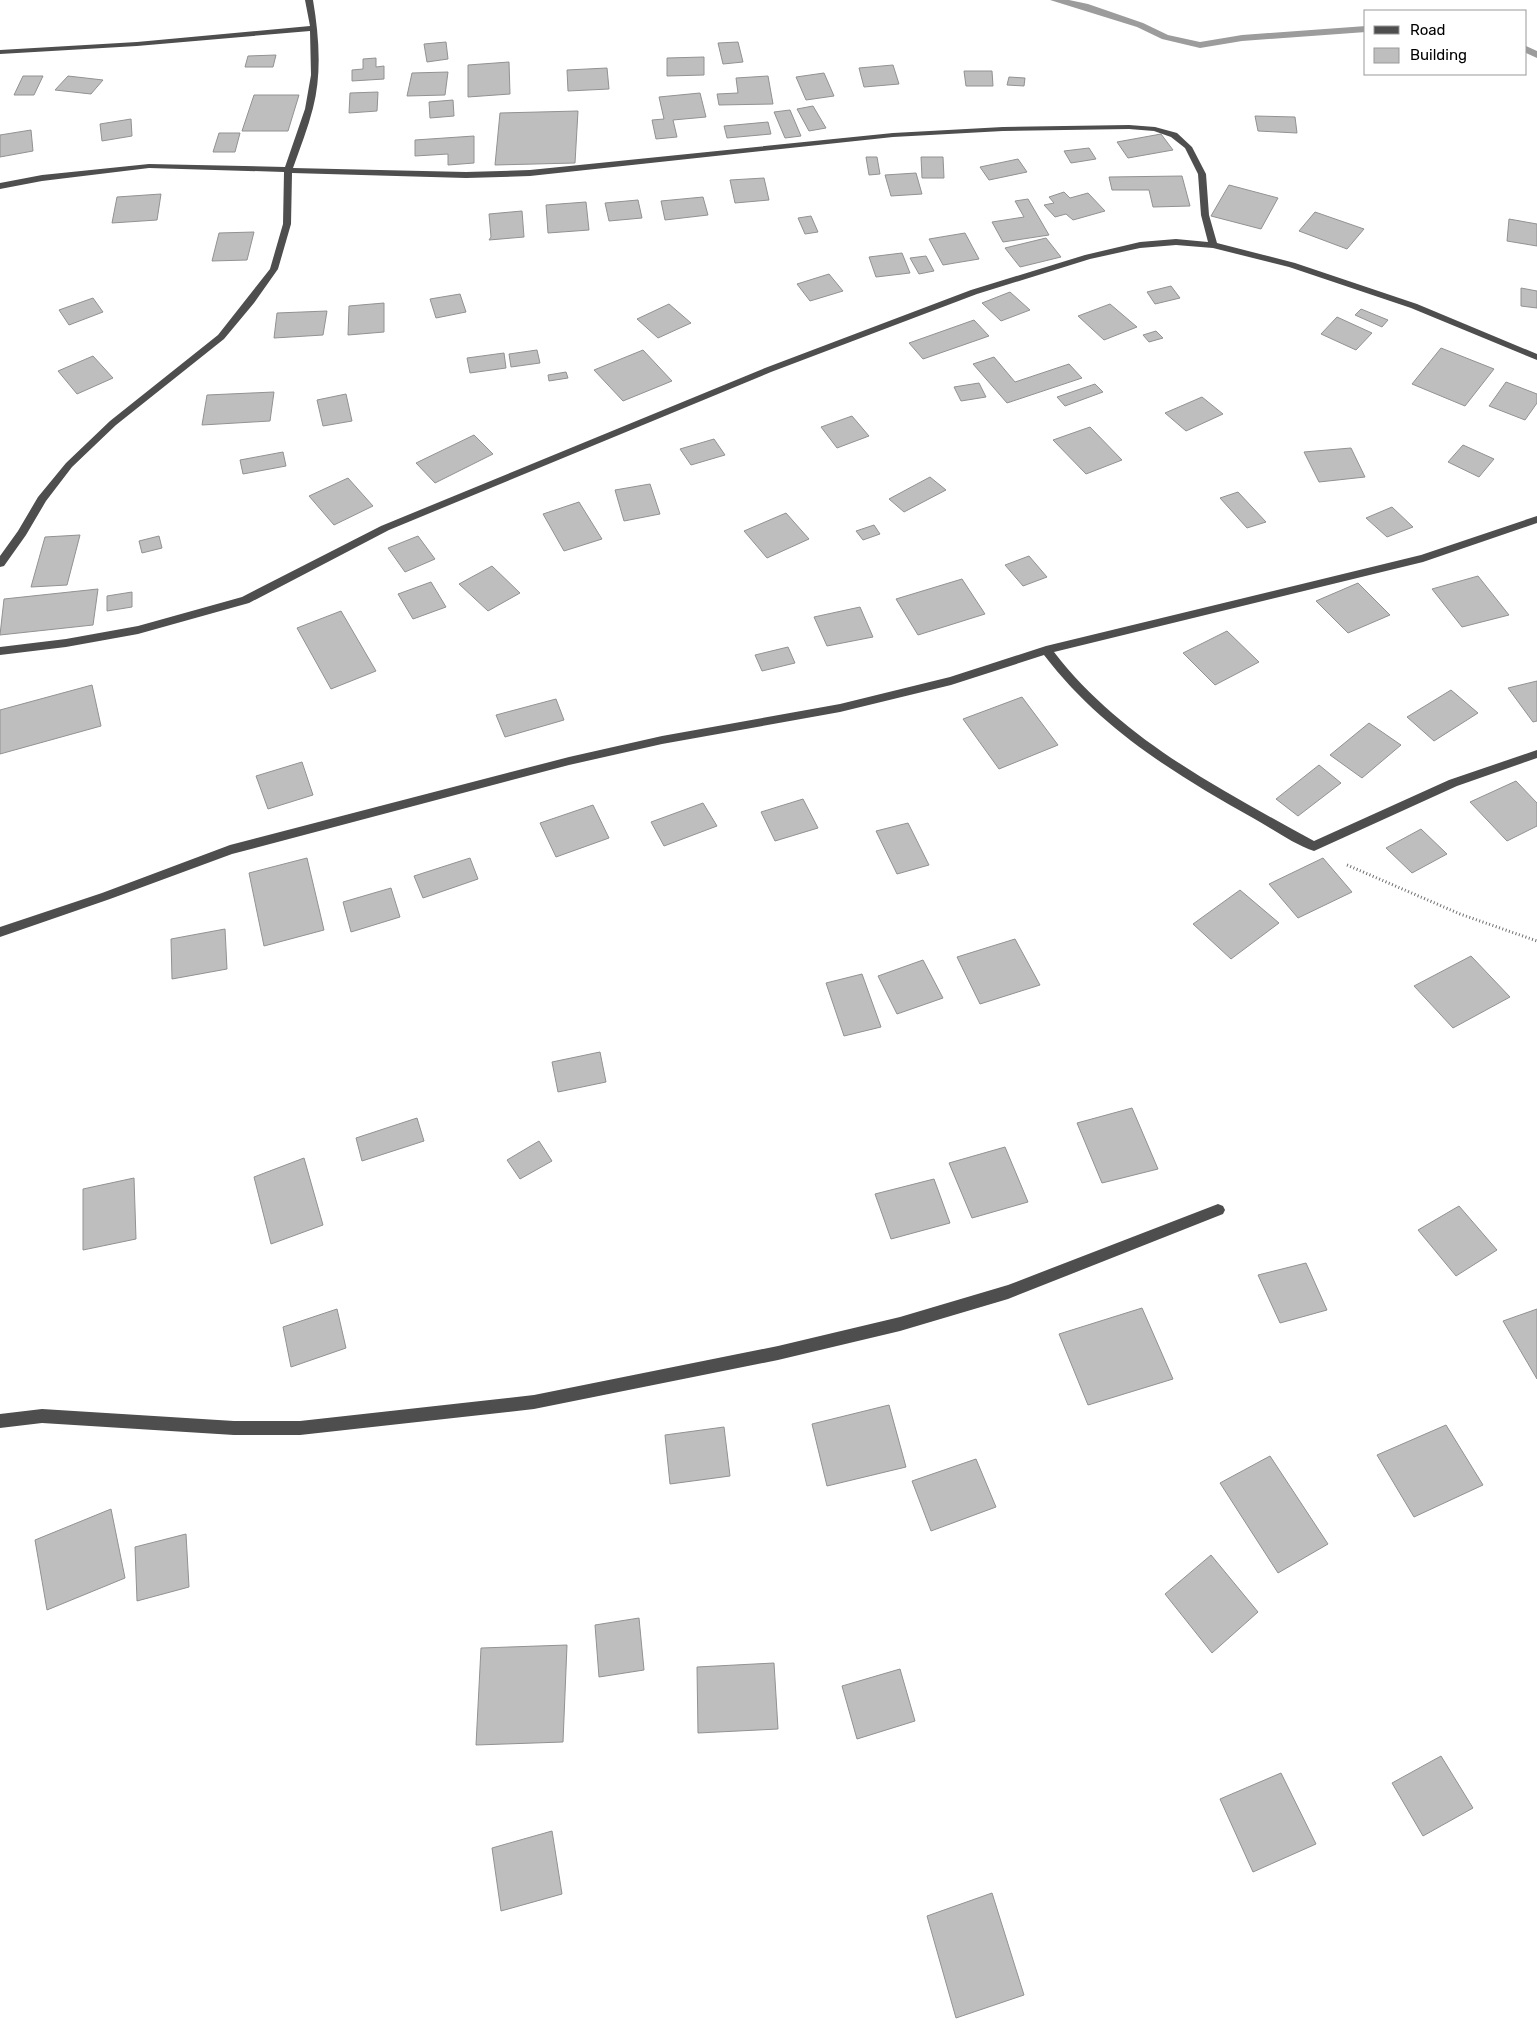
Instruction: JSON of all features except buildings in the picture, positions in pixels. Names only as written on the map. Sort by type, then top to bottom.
[{"type":"street","points":[[0,563],[22,533],[42,499],[69,465],[113,423],[221,337],[251,302],[274,269],[287,224],[288,170],[309,108],[315,75],[314,28],[309,0]]},
{"type":"street","points":[[0,52],[137,44],[314,28]]},
{"type":"street","points":[[0,186],[42,178],[149,166],[466,175],[530,173],[893,135],[1003,129],[1156,129],[1174,135],[1188,147],[1196,161],[1202,174],[1205,215],[1214,245]]},
{"type":"street","points":[[0,651],[66,643],[138,630],[245,600],[385,528],[777,366],[974,292],[1088,258],[1140,245],[1176,242],[1214,245],[1292,265],[1414,306],[1537,357]]},
{"type":"street","points":[[0,932],[106,896],[230,850],[569,761],[662,740],[840,708],[951,681],[1046,650],[1423,558],[1537,519]]},
{"type":"street","points":[[1046,650],[1062,674],[1081,695],[1119,726],[1180,769],[1314,846],[1444,787],[1537,754]]},
{"type":"street","points":[[0,1422],[42,1416],[234,1428],[300,1428],[534,1402],[778,1353],[900,1324],[1008,1292],[1218,1210]]},
{"type":"path","points":[[1314,846],[1358,871],[1460,914],[1537,941]]},
{"type":"waterway","points":[[1055,0],[1085,6],[1140,25],[1165,37],[1200,45],[1242,38],[1364,29]]},
{"type":"waterway","points":[[1527,50],[1537,55]]}]
